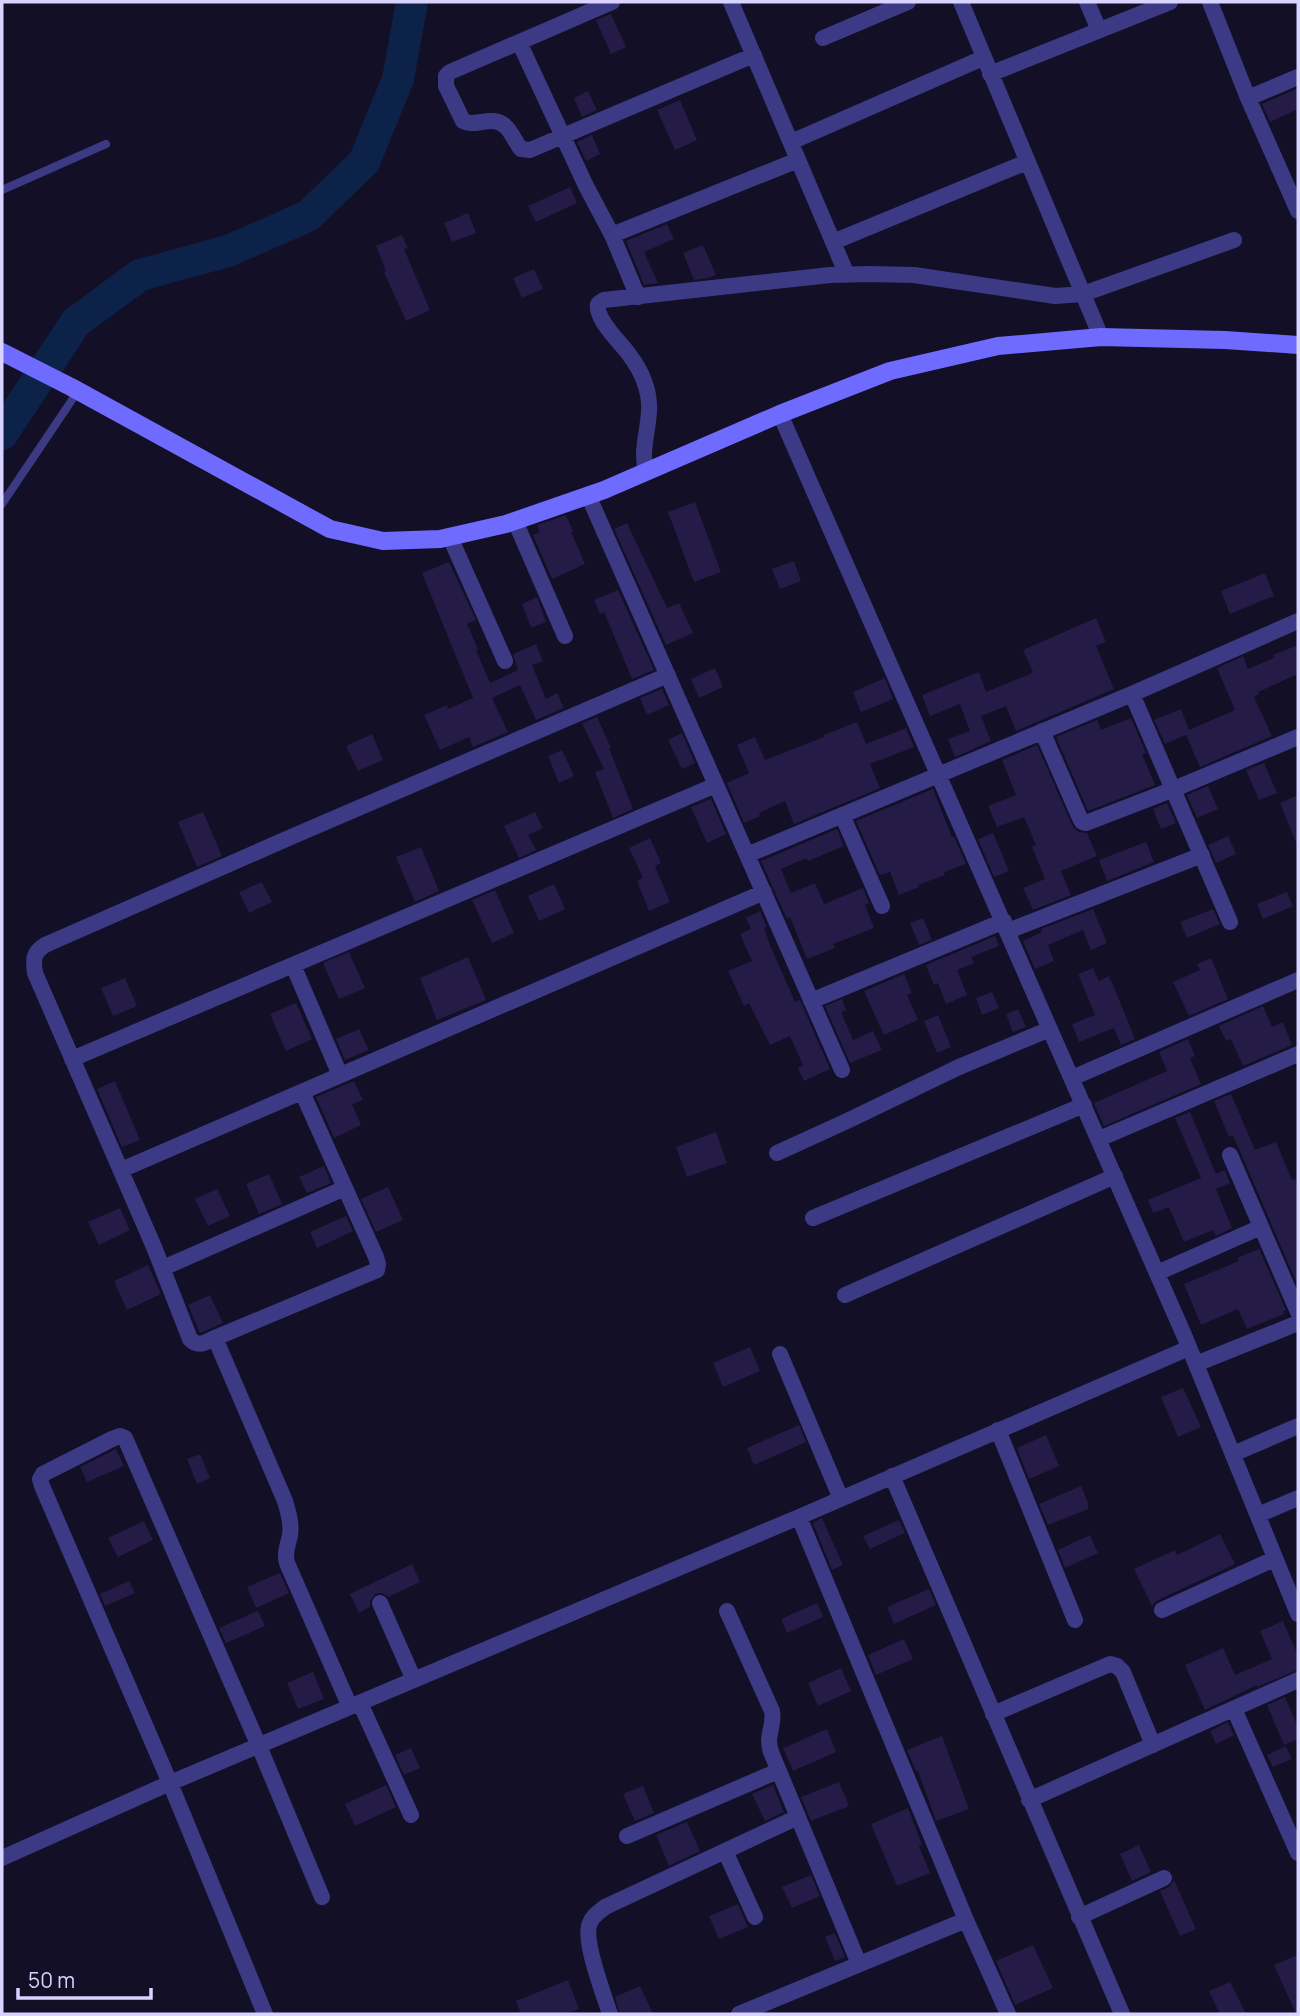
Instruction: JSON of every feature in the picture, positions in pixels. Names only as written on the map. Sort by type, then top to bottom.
[{"type":"street","points":[[612,2],[456,69],[446,76],[446,86],[459,116],[466,124],[488,120],[504,124],[522,149],[530,150],[754,55]]},
{"type":"street","points":[[731,2],[847,275]]},
{"type":"street","points":[[823,38],[908,2]]},
{"type":"street","points":[[961,2],[1101,337]]},
{"type":"street","points":[[1087,2],[1099,30]]},
{"type":"street","points":[[990,74],[1170,2]]},
{"type":"street","points":[[1210,2],[1248,99],[1298,208]]},
{"type":"street","points":[[519,42],[612,235],[638,296]]},
{"type":"street","points":[[791,142],[983,58]]},
{"type":"street","points":[[1248,99],[1298,76]]},
{"type":"street","points":[[612,235],[798,160]]},
{"type":"street","points":[[833,242],[1027,162]]},
{"type":"street","points":[[646,472],[643,459],[650,422],[649,398],[644,380],[630,354],[597,309],[598,304],[604,300],[847,275],[914,275],[1055,296],[1083,294],[1234,240]]},
{"type":"street","points":[[2,352],[330,529],[383,541],[440,539],[515,521],[589,495],[780,414],[890,371],[998,346],[1101,337],[1298,345]]},
{"type":"street","points":[[780,414],[1157,1273],[1298,1614]]},
{"type":"street","points":[[589,495],[842,1070]]},
{"type":"street","points":[[515,521],[565,636]]},
{"type":"street","points":[[450,537],[505,661]]},
{"type":"street","points":[[747,855],[1132,694],[1298,621]]},
{"type":"street","points":[[302,1092],[379,1264],[377,1270],[200,1345],[195,1344],[190,1339],[163,1268],[35,973],[33,961],[36,951],[291,837],[668,676]]},
{"type":"street","points":[[1132,694],[1230,922]]},
{"type":"street","points":[[1042,731],[1079,816],[1086,823],[1298,737]]},
{"type":"street","points":[[72,1059],[716,785]]},
{"type":"street","points":[[842,815],[882,906]]},
{"type":"street","points":[[811,1001],[1202,855]]},
{"type":"street","points":[[121,1170],[764,892]]},
{"type":"street","points":[[293,965],[340,1075]]},
{"type":"street","points":[[1072,1078],[1298,980]]},
{"type":"street","points":[[777,1153],[958,1067],[1050,1029]]},
{"type":"street","points":[[1099,1139],[1298,1054]]},
{"type":"street","points":[[813,1218],[1084,1105]]},
{"type":"street","points":[[1230,1155],[1298,1312]]},
{"type":"street","points":[[845,1295],[1115,1176]]},
{"type":"street","points":[[163,1268],[345,1188]]},
{"type":"street","points":[[1157,1273],[1261,1227]]},
{"type":"street","points":[[1196,1364],[1298,1323]]},
{"type":"street","points":[[215,1338],[285,1501],[290,1519],[285,1553],[287,1563],[411,1815]]},
{"type":"street","points":[[2,1858],[170,1783],[799,1517],[1189,1348]]},
{"type":"street","points":[[780,1354],[841,1499]]},
{"type":"street","points":[[1233,1454],[1298,1426]]},
{"type":"street","points":[[998,1430],[1075,1620]]},
{"type":"street","points":[[265,2014],[40,1479],[49,1470],[120,1436],[129,1444],[322,1897]]},
{"type":"street","points":[[892,1476],[1122,2014]]},
{"type":"street","points":[[1258,1515],[1298,1498]]},
{"type":"street","points":[[799,1517],[966,1920],[1008,2014]]},
{"type":"street","points":[[1162,1610],[1274,1559]]},
{"type":"street","points":[[380,1603],[414,1681]]},
{"type":"street","points":[[727,1611],[772,1711],[774,1720],[768,1743],[778,1770],[859,1965]]},
{"type":"street","points":[[993,1714],[1110,1664],[1124,1672],[1153,1745]]},
{"type":"street","points":[[1030,1800],[1298,1680]]},
{"type":"street","points":[[1234,1709],[1298,1853]]},
{"type":"street","points":[[627,1836],[778,1770]]},
{"type":"street","points":[[610,2014],[588,1942],[588,1925],[595,1914],[798,1817]]},
{"type":"street","points":[[725,1851],[755,1917]]},
{"type":"street","points":[[1079,1917],[1164,1878]]},
{"type":"street","points":[[739,2014],[966,1920]]},
{"type":"lane","points":[[2,190],[106,144]]},
{"type":"lane","points":[[2,504],[74,389]]},
{"type":"building","points":[[611,14],[626,47],[611,54],[596,20]]},
{"type":"building","points":[[1298,88],[1298,109],[1270,122],[1262,104]]},
{"type":"building","points":[[588,91],[597,110],[582,117],[574,98]]},
{"type":"building","points":[[680,100],[697,140],[675,150],[657,110]]},
{"type":"building","points":[[592,135],[600,154],[586,161],[577,142]]},
{"type":"building","points":[[570,187],[577,203],[536,222],[528,206]]},
{"type":"building","points":[[468,213],[476,233],[452,242],[444,223]]},
{"type":"building","points":[[667,224],[674,239],[644,252],[658,283],[644,285],[626,241]]},
{"type":"building","points":[[402,235],[408,248],[404,249],[430,310],[406,321],[384,272],[386,271],[376,246]]},
{"type":"building","points":[[703,245],[716,275],[694,280],[683,253]]},
{"type":"building","points":[[534,269],[543,289],[522,298],[513,278]]},
{"type":"building","points":[[695,502],[721,572],[694,582],[668,512]]},
{"type":"building","points":[[566,515],[585,564],[552,579],[533,535],[540,532],[537,525]]},
{"type":"building","points":[[627,523],[667,608],[679,603],[693,633],[666,645],[614,529]]},
{"type":"building","points":[[794,561],[801,581],[780,589],[772,569]]},
{"type":"building","points":[[449,562],[476,620],[467,624],[490,683],[518,670],[513,654],[536,644],[543,661],[532,665],[546,699],[557,693],[564,708],[536,720],[520,685],[492,698],[508,732],[473,747],[469,737],[440,750],[424,715],[447,705],[448,709],[473,698],[422,573]]},
{"type":"building","points":[[1265,573],[1274,596],[1230,614],[1221,591]]},
{"type":"building","points":[[618,590],[654,670],[632,679],[604,612],[600,614],[594,600]]},
{"type":"building","points":[[537,597],[546,622],[531,628],[522,604]]},
{"type":"building","points":[[1096,618],[1106,642],[1096,646],[1114,689],[1016,731],[1006,706],[981,716],[991,741],[955,757],[948,739],[970,731],[960,704],[930,716],[922,695],[979,672],[986,692],[1028,675],[1033,672],[1023,650]]},
{"type":"building","points":[[1298,645],[1298,674],[1258,692],[1254,697],[1272,736],[1200,767],[1186,735],[1165,744],[1154,720],[1181,709],[1189,730],[1235,710],[1217,668],[1243,656],[1248,669]]},
{"type":"building","points":[[715,668],[723,687],[699,698],[691,679]]},
{"type":"building","points":[[885,678],[893,699],[861,712],[853,692]]},
{"type":"building","points":[[662,689],[669,705],[647,715],[640,698]]},
{"type":"building","points":[[597,717],[633,809],[613,818],[595,772],[604,769],[582,723]]},
{"type":"building","points":[[1131,718],[1146,753],[1142,754],[1155,785],[1088,811],[1056,737],[1097,720],[1101,730]]},
{"type":"building","points":[[857,722],[866,744],[906,728],[914,747],[870,764],[880,788],[794,824],[785,801],[744,823],[727,783],[749,773],[737,745],[755,737],[765,760]]},
{"type":"building","points":[[682,733],[695,763],[682,769],[668,740]]},
{"type":"building","points":[[372,734],[383,760],[358,771],[346,746]]},
{"type":"building","points":[[1037,745],[1073,827],[1079,832],[1087,833],[1097,856],[1061,871],[1071,895],[1033,910],[1023,888],[1045,879],[1032,847],[1036,845],[1024,817],[997,827],[988,806],[1016,795],[1002,760]]},
{"type":"building","points":[[562,750],[574,776],[559,783],[548,756]]},
{"type":"building","points":[[1264,763],[1277,793],[1259,800],[1246,770]]},
{"type":"building","points":[[1208,786],[1218,809],[1197,818],[1187,795]]},
{"type":"building","points":[[933,789],[966,864],[899,895],[890,872],[880,875],[856,821]]},
{"type":"building","points":[[1298,795],[1298,847],[1280,803]]},
{"type":"building","points":[[711,799],[726,834],[707,843],[691,807]]},
{"type":"building","points":[[1167,803],[1176,823],[1161,829],[1153,809]]},
{"type":"building","points":[[203,812],[222,856],[197,867],[178,822]]},
{"type":"building","points":[[535,812],[543,828],[528,835],[536,850],[519,858],[504,826]]},
{"type":"building","points":[[837,829],[844,846],[781,869],[791,893],[815,883],[824,904],[863,888],[869,903],[865,905],[874,928],[833,944],[835,948],[807,959],[790,917],[787,919],[761,861]]},
{"type":"building","points":[[993,833],[1009,871],[994,877],[978,839]]},
{"type":"building","points":[[1228,836],[1236,854],[1216,863],[1208,845]]},
{"type":"building","points":[[650,838],[661,863],[655,866],[670,902],[649,911],[637,881],[643,878],[629,848]]},
{"type":"building","points":[[1146,842],[1154,862],[1107,881],[1099,860]]},
{"type":"building","points":[[421,847],[439,891],[415,902],[396,857]]},
{"type":"building","points":[[262,882],[272,902],[249,913],[239,892]]},
{"type":"building","points":[[554,884],[565,909],[539,921],[528,896]]},
{"type":"building","points":[[495,890],[514,933],[492,943],[472,900]]},
{"type":"building","points":[[1287,892],[1293,906],[1263,919],[1257,904]]},
{"type":"building","points":[[1093,909],[1107,943],[1091,950],[1083,930],[1048,945],[1054,961],[1035,969],[1023,941],[1042,932],[1041,929]]},
{"type":"building","points":[[1213,909],[1220,924],[1187,938],[1180,922]]},
{"type":"building","points":[[760,911],[767,927],[764,928],[770,945],[795,1002],[800,1000],[830,1069],[804,1081],[798,1068],[803,1065],[790,1036],[770,1045],[749,1003],[744,1006],[728,971],[752,961],[740,934],[751,929],[746,918]]},
{"type":"building","points":[[923,918],[932,940],[919,945],[910,923]]},
{"type":"building","points":[[995,936],[999,946],[971,957],[974,963],[957,970],[967,995],[946,1004],[938,983],[934,985],[926,965]]},
{"type":"building","points":[[349,952],[365,988],[339,999],[323,963]]},
{"type":"building","points":[[468,957],[486,1000],[437,1020],[420,978]]},
{"type":"building","points":[[1211,958],[1228,999],[1189,1016],[1173,982],[1200,970],[1197,964]]},
{"type":"building","points":[[1093,968],[1099,981],[1110,976],[1109,981],[1111,980],[1135,1039],[1121,1045],[1114,1028],[1079,1042],[1072,1024],[1095,1015],[1078,974]]},
{"type":"building","points":[[904,974],[912,993],[907,995],[918,1020],[884,1035],[864,991]]},
{"type":"building","points":[[125,978],[137,1006],[113,1016],[101,988]]},
{"type":"building","points":[[992,992],[999,1008],[982,1015],[976,998]]},
{"type":"building","points":[[842,999],[846,1010],[841,1012],[853,1040],[873,1031],[882,1050],[850,1063],[825,1006]]},
{"type":"building","points":[[296,1003],[312,1039],[286,1051],[270,1014]]},
{"type":"building","points":[[1263,1006],[1272,1027],[1283,1022],[1292,1045],[1243,1066],[1231,1039],[1226,1041],[1219,1026]]},
{"type":"building","points":[[1018,1009],[1026,1027],[1013,1032],[1006,1014]]},
{"type":"building","points":[[938,1015],[951,1047],[937,1053],[924,1021]]},
{"type":"building","points":[[359,1029],[369,1050],[345,1060],[336,1039]]},
{"type":"building","points":[[1188,1039],[1195,1056],[1190,1058],[1201,1084],[1104,1126],[1094,1103],[1167,1071],[1159,1052]]},
{"type":"building","points":[[115,1081],[140,1140],[122,1147],[97,1089]]},
{"type":"building","points":[[354,1081],[363,1100],[352,1104],[361,1125],[334,1138],[316,1097]]},
{"type":"building","points":[[1231,1094],[1255,1150],[1276,1142],[1292,1180],[1295,1179],[1298,1187],[1298,1286],[1233,1135],[1229,1137],[1214,1101]]},
{"type":"building","points":[[1190,1112],[1216,1174],[1225,1170],[1230,1183],[1216,1189],[1232,1228],[1216,1236],[1213,1230],[1184,1242],[1169,1207],[1153,1213],[1148,1200],[1201,1178],[1175,1118]]},
{"type":"building","points":[[716,1132],[727,1163],[687,1177],[676,1147]]},
{"type":"building","points":[[324,1166],[331,1183],[307,1193],[299,1177]]},
{"type":"building","points":[[269,1174],[282,1204],[259,1214],[246,1184]]},
{"type":"building","points":[[388,1187],[403,1220],[376,1232],[361,1199]]},
{"type":"building","points":[[217,1189],[230,1216],[208,1226],[195,1199]]},
{"type":"building","points":[[120,1208],[130,1230],[99,1245],[88,1222]]},
{"type":"building","points":[[346,1216],[353,1231],[317,1248],[310,1232]]},
{"type":"building","points":[[1259,1249],[1286,1310],[1283,1311],[1284,1314],[1247,1329],[1238,1309],[1201,1325],[1184,1284],[1239,1261],[1237,1258]]},
{"type":"building","points":[[148,1265],[161,1294],[127,1310],[114,1281]]},
{"type":"building","points":[[210,1295],[223,1323],[200,1333],[188,1305]]},
{"type":"building","points":[[750,1347],[760,1371],[723,1387],[713,1363]]},
{"type":"building","points":[[1183,1388],[1201,1427],[1178,1437],[1161,1397]]},
{"type":"building","points":[[799,1425],[806,1442],[754,1465],[747,1448]]},
{"type":"building","points":[[1046,1435],[1059,1466],[1029,1479],[1017,1448]]},
{"type":"building","points":[[116,1449],[124,1466],[87,1482],[80,1467]]},
{"type":"building","points":[[200,1454],[210,1478],[197,1484],[187,1459]]},
{"type":"building","points":[[1081,1486],[1088,1509],[1048,1525],[1039,1504]]},
{"type":"building","points":[[822,1518],[843,1565],[832,1570],[813,1523]]},
{"type":"building","points":[[899,1520],[905,1533],[870,1549],[863,1536]]},
{"type":"building","points":[[144,1521],[153,1540],[118,1557],[108,1538]]},
{"type":"building","points":[[1220,1534],[1235,1564],[1158,1600],[1152,1606],[1134,1569],[1175,1550],[1177,1555]]},
{"type":"building","points":[[1090,1535],[1098,1553],[1065,1568],[1058,1550]]},
{"type":"building","points":[[412,1564],[420,1582],[388,1597],[382,1593],[375,1594],[370,1601],[370,1607],[359,1613],[350,1594]]},
{"type":"building","points":[[280,1573],[289,1593],[256,1608],[247,1587]]},
{"type":"building","points":[[129,1581],[135,1593],[105,1606],[100,1594]]},
{"type":"building","points":[[929,1589],[936,1605],[894,1624],[887,1607]]},
{"type":"building","points":[[817,1603],[823,1617],[787,1633],[781,1619]]},
{"type":"building","points":[[258,1611],[265,1626],[226,1643],[219,1628]]},
{"type":"building","points":[[1283,1621],[1298,1656],[1298,1670],[1257,1685],[1205,1710],[1185,1665],[1223,1648],[1235,1675],[1272,1659],[1260,1631]]},
{"type":"building","points":[[904,1639],[913,1659],[876,1675],[868,1655]]},
{"type":"building","points":[[841,1668],[851,1691],[818,1706],[808,1683]]},
{"type":"building","points":[[313,1672],[324,1699],[298,1709],[287,1683]]},
{"type":"building","points":[[1285,1697],[1298,1727],[1298,1739],[1284,1745],[1267,1705]]},
{"type":"building","points":[[1228,1722],[1234,1735],[1216,1744],[1210,1731]]},
{"type":"building","points":[[827,1729],[836,1752],[793,1771],[783,1748]]},
{"type":"building","points":[[942,1736],[969,1809],[936,1821],[918,1771],[907,1750]]},
{"type":"building","points":[[1286,1746],[1292,1759],[1273,1767],[1267,1755]]},
{"type":"building","points":[[411,1748],[420,1768],[404,1775],[395,1755]]},
{"type":"building","points":[[839,1782],[849,1806],[811,1821],[801,1797]]},
{"type":"building","points":[[386,1785],[396,1807],[355,1826],[345,1804]]},
{"type":"building","points":[[773,1785],[784,1812],[765,1821],[752,1794]]},
{"type":"building","points":[[643,1786],[654,1813],[635,1821],[623,1794]]},
{"type":"building","points":[[908,1808],[930,1873],[897,1886],[871,1824]]},
{"type":"building","points":[[687,1822],[700,1851],[669,1866],[656,1835]]},
{"type":"building","points":[[1139,1845],[1151,1872],[1132,1881],[1120,1854]]},
{"type":"building","points":[[811,1875],[820,1896],[792,1908],[782,1887]]},
{"type":"building","points":[[1174,1880],[1196,1929],[1180,1936],[1160,1891],[1169,1887]]},
{"type":"building","points":[[738,1904],[748,1927],[719,1939],[709,1916]]},
{"type":"building","points":[[835,1933],[845,1957],[835,1961],[825,1937]]},
{"type":"building","points":[[1033,1945],[1053,1988],[1015,2005],[996,1961]]},
{"type":"building","points":[[1298,1955],[1298,2014],[1296,2014],[1274,1965]]},
{"type":"building","points":[[568,1980],[579,2009],[565,2014],[521,2014],[516,2001]]},
{"type":"building","points":[[1230,1982],[1246,2014],[1220,2014],[1209,1991]]},
{"type":"building","points":[[640,1986],[653,2014],[620,2014],[615,1997]]},
{"type":"waterway","points":[[2,434],[76,322],[140,275],[228,251],[308,216],[364,162],[398,79],[412,2]]}]
